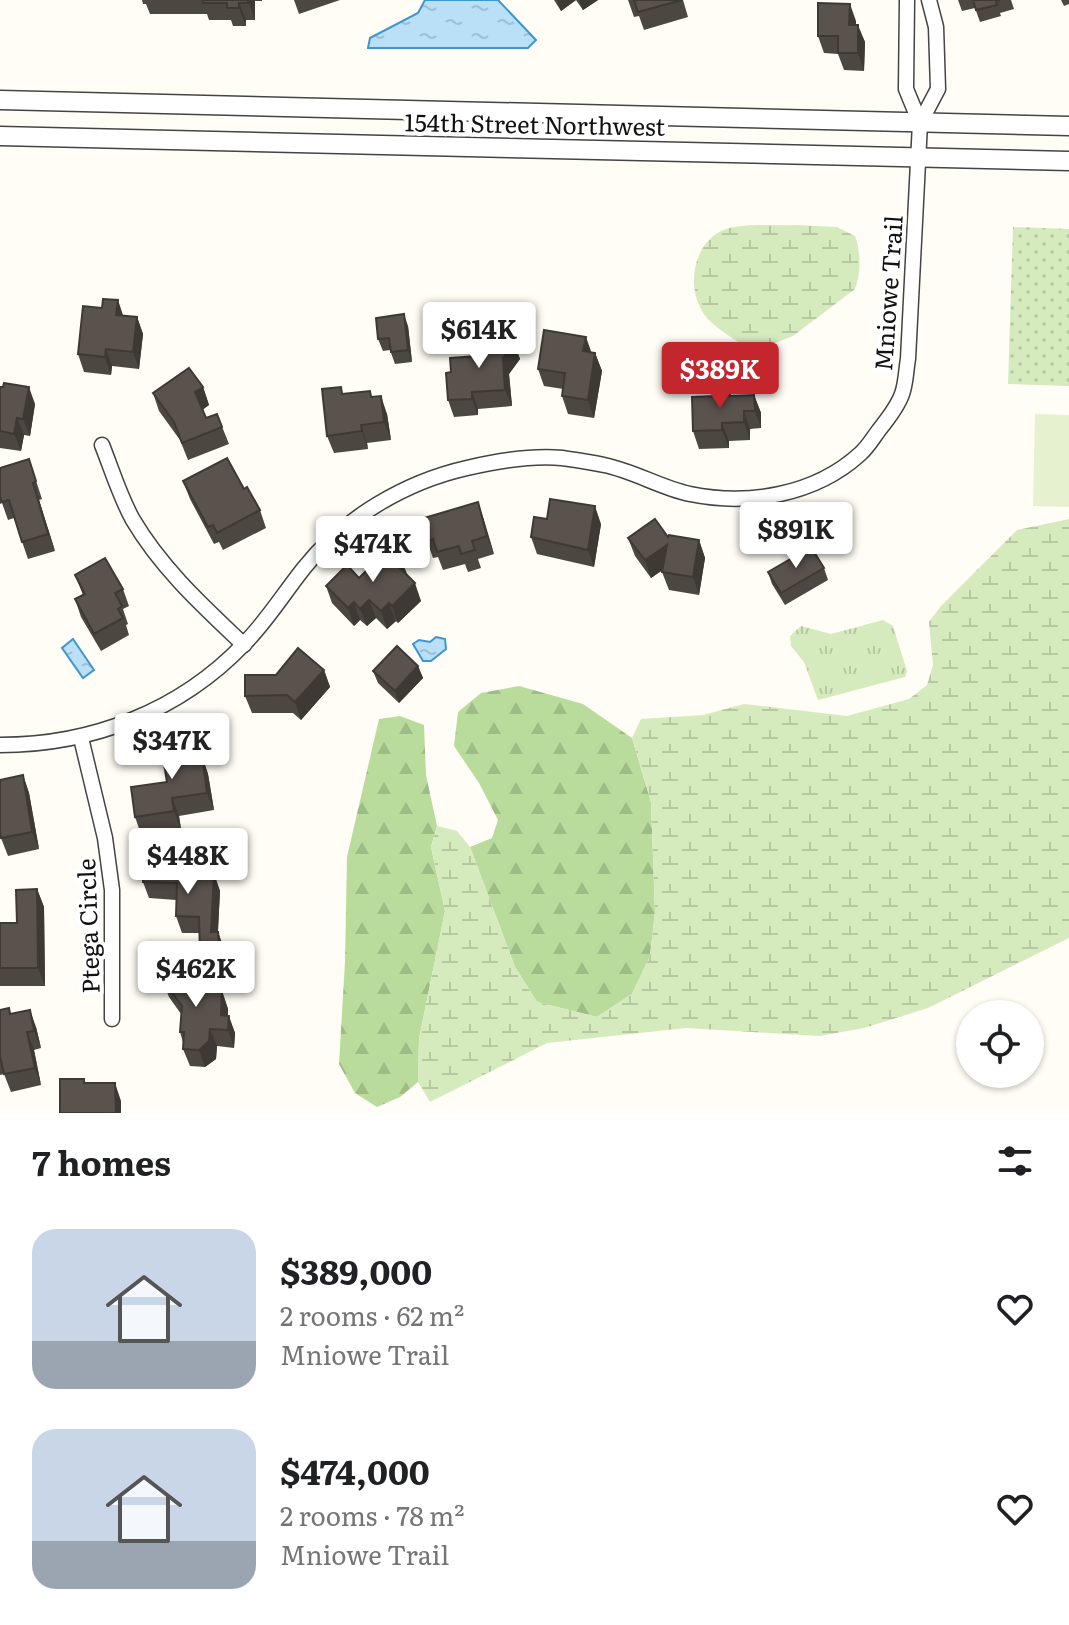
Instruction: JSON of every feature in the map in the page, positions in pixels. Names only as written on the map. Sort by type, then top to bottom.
[{"type":"street","points":[[907,0],[906,89],[920,123]]},
{"type":"street","points":[[920,123],[938,89],[936,27],[929,0]]},
{"type":"street","name":"154th Street Northwest","points":[[0,100],[1069,126]]},
{"type":"street","name":"Mniowe Trail","points":[[0,745],[36,745],[81,738],[163,707],[244,645],[306,565],[338,535],[378,503],[428,479],[512,459],[559,458],[606,465],[688,493],[723,499],[789,493],[830,476],[861,453],[902,396],[908,359],[920,123]]},
{"type":"street","name":"154th Street Northwest","points":[[0,136],[1069,161]]},
{"type":"street","points":[[102,445],[132,518],[161,562],[186,591],[244,645]]},
{"type":"street","name":"Ptega Circle","points":[[81,738],[105,838],[112,890],[112,1019]]},
{"type":"green space","points":[[751,225],[837,227],[855,236],[860,262],[855,289],[793,336],[752,352],[712,323],[700,307],[694,281],[699,255],[714,235],[726,229]]},
{"type":"green space","points":[[1013,227],[1069,229],[1069,386],[1008,384]]},
{"type":"green space","points":[[1035,414],[1069,415],[1069,507],[1033,506]]},
{"type":"green space","points":[[1069,519],[1069,938],[928,1008],[864,1028],[820,1036],[686,1028],[547,1043],[430,1102],[418,1082],[419,1039],[445,911],[431,847],[437,826],[457,831],[470,847],[515,967],[537,1002],[597,1017],[632,994],[650,956],[655,912],[651,802],[632,738],[641,719],[703,715],[744,704],[847,716],[909,699],[927,685],[933,665],[929,622],[941,606],[1017,530]]},
{"type":"green space","points":[[883,620],[893,626],[907,671],[905,677],[818,700],[804,662],[791,646],[790,636],[801,626],[831,634]]},
{"type":"green space","points":[[519,686],[583,704],[632,738],[651,802],[655,912],[650,956],[632,994],[597,1017],[537,1002],[515,967],[470,847],[492,838],[498,820],[479,783],[454,746],[458,712],[481,693]]},
{"type":"green space","points":[[400,716],[424,725],[426,775],[437,826],[431,847],[445,911],[419,1039],[418,1082],[400,1097],[377,1107],[355,1093],[339,1064],[347,857],[379,719]]},
{"type":"water","points":[[425,0],[498,0],[536,40],[528,48],[368,48],[370,38],[418,13]]},
{"type":"water","points":[[512,309],[514,323],[485,327],[484,313]]},
{"type":"water","points":[[436,637],[445,639],[446,649],[431,661],[423,661],[413,644],[419,640],[430,642]]},
{"type":"water","points":[[73,639],[94,670],[83,678],[62,648]]},
{"type":"building","points":[[203,0],[248,0],[248,3],[239,3],[239,8],[227,8],[227,3],[203,3]]},
{"type":"building","points":[[634,0],[682,0],[638,12]]},
{"type":"building","points":[[973,0],[1000,0],[996,1],[997,5],[976,10]]},
{"type":"building","points":[[818,3],[850,4],[849,25],[858,25],[858,53],[838,53],[838,36],[818,36]]},
{"type":"building","points":[[103,299],[118,300],[116,315],[137,317],[133,352],[106,349],[105,357],[78,354],[83,306],[102,308]]},
{"type":"building","points":[[404,314],[408,350],[391,352],[389,338],[378,339],[376,318]]},
{"type":"building","points":[[498,330],[514,343],[503,358],[505,390],[472,392],[472,399],[448,400],[446,373],[451,372],[450,358],[478,356]]},
{"type":"building","points":[[544,330],[586,337],[583,351],[595,353],[588,400],[562,396],[565,373],[538,369]]},
{"type":"building","points":[[189,368],[203,387],[195,392],[206,418],[217,414],[222,427],[182,443],[174,422],[153,393]]},
{"type":"building","points":[[4,383],[29,387],[23,419],[17,418],[14,434],[0,431],[0,387]]},
{"type":"building","points":[[341,387],[342,394],[370,391],[371,397],[381,396],[384,422],[361,425],[362,431],[327,436],[322,389]]},
{"type":"building","points":[[730,387],[730,396],[754,395],[755,411],[744,411],[744,422],[722,423],[722,430],[693,431],[692,397],[715,396],[715,388]]},
{"type":"building","points":[[227,458],[260,510],[217,533],[213,525],[208,527],[183,481]]},
{"type":"building","points":[[29,459],[48,534],[22,542],[9,500],[2,502],[0,497],[0,468]]},
{"type":"building","points":[[550,499],[595,506],[588,550],[531,537],[534,517],[547,519]]},
{"type":"building","points":[[478,502],[487,536],[472,541],[475,550],[461,554],[459,546],[437,552],[433,539],[427,541],[421,519]]},
{"type":"building","points":[[655,519],[668,537],[699,540],[693,577],[662,572],[667,545],[645,560],[628,538]]},
{"type":"building","points":[[811,547],[824,568],[781,593],[768,572]]},
{"type":"building","points":[[388,549],[403,564],[399,567],[415,583],[392,606],[389,603],[381,611],[369,600],[360,609],[354,602],[348,608],[326,586],[347,565],[359,578]]},
{"type":"building","points":[[105,558],[123,589],[115,593],[122,606],[118,609],[123,618],[94,634],[75,599],[85,594],[75,575]]},
{"type":"building","points":[[397,646],[418,666],[395,691],[373,671]]},
{"type":"building","points":[[298,648],[324,670],[295,702],[287,695],[245,696],[245,675],[276,675]]},
{"type":"building","points":[[191,741],[193,757],[202,756],[207,793],[172,798],[174,811],[135,817],[131,787],[167,782],[161,745]]},
{"type":"building","points":[[23,775],[32,832],[1,838],[0,780]]},
{"type":"building","points":[[143,860],[179,862],[178,873],[214,874],[211,932],[218,932],[219,946],[211,946],[210,954],[200,954],[199,917],[176,916],[177,883],[143,882]]},
{"type":"building","points":[[37,889],[38,968],[0,968],[0,923],[17,923],[16,890]]},
{"type":"building","points":[[181,965],[204,990],[222,991],[221,1015],[229,1016],[228,1030],[210,1029],[209,1041],[199,1050],[183,1049],[184,1032],[180,1032],[182,1006],[162,979]]},
{"type":"building","points":[[9,1008],[10,1014],[30,1010],[34,1031],[27,1032],[35,1068],[4,1074],[0,1056],[0,1010]]},
{"type":"building","points":[[60,1079],[115,1083],[116,1113],[60,1113]]}]
